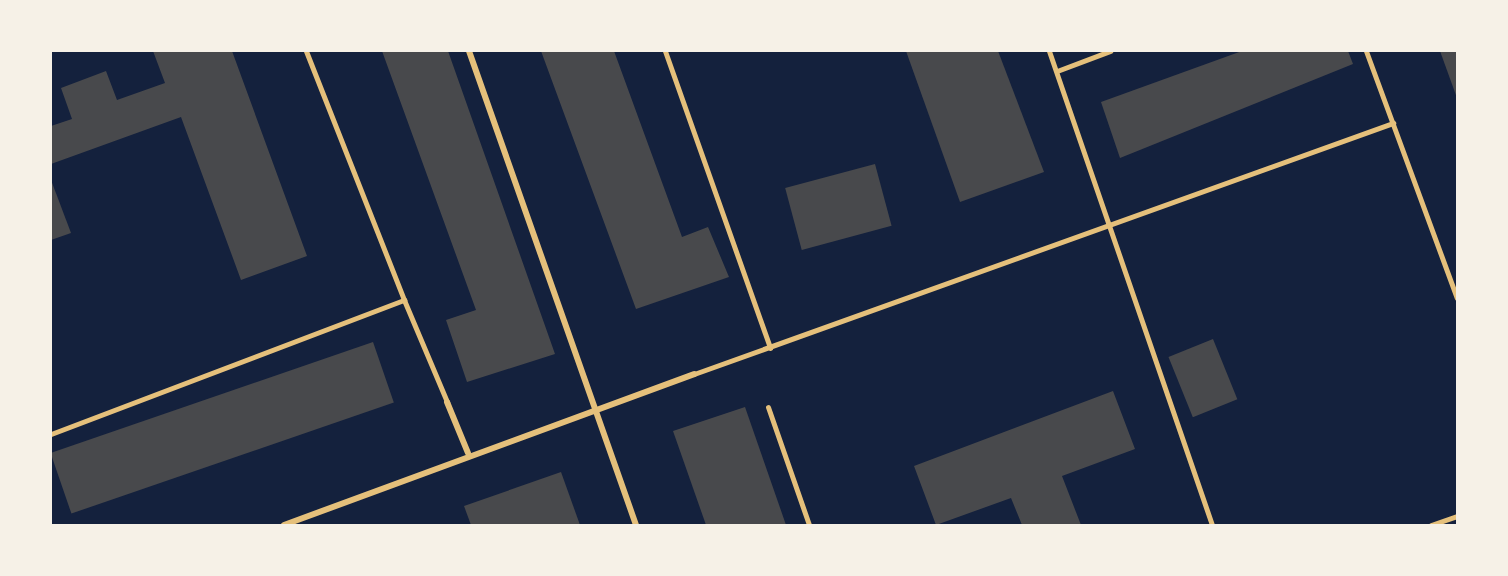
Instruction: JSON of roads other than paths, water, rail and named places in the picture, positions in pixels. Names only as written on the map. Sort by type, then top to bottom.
[{"type":"street","points":[[469,51],[636,525]]},
{"type":"street","points":[[284,525],[468,453],[694,374]]},
{"type":"street","points":[[447,402],[468,453]]},
{"type":"lane","points":[[306,51],[447,402]]},
{"type":"lane","points":[[665,51],[770,348]]},
{"type":"lane","points":[[1049,51],[1212,525]]},
{"type":"lane","points":[[1057,71],[1110,51]]},
{"type":"lane","points":[[1366,51],[1457,298]]},
{"type":"lane","points":[[694,374],[1112,229],[1393,123]]},
{"type":"lane","points":[[51,434],[404,300]]},
{"type":"lane","points":[[768,407],[809,525]]},
{"type":"lane","points":[[1431,525],[1457,516]]}]
